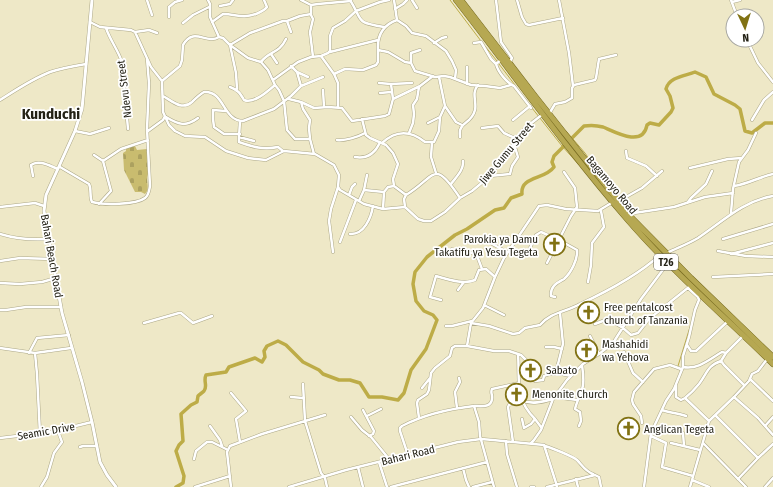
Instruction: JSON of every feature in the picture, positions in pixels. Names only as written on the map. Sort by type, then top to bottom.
[{"type":"highway","name":"Bagamoyo Road","points":[[456,0],[562,141],[663,254],[771,357],[773,364]]},
{"type":"highway","name":"Bagamoyo Road","points":[[461,0],[549,114],[576,146],[616,202],[663,254],[668,263],[690,287],[743,335],[771,357]]},
{"type":"street","name":"Bahari Beach Road","points":[[92,0],[82,109],[75,131],[46,196],[44,219],[53,259],[61,307],[71,348],[82,382],[100,462],[116,487]]},
{"type":"street","points":[[146,0],[152,15]]},
{"type":"street","points":[[170,17],[169,7],[182,0]]},
{"type":"street","points":[[208,0],[210,17],[219,37],[223,38],[248,58],[261,62],[268,70],[284,101],[288,132],[295,139],[310,139]]},
{"type":"street","points":[[220,6],[230,4],[233,0]]},
{"type":"street","points":[[212,22],[223,14],[248,17],[262,11],[267,7],[264,0]]},
{"type":"street","points":[[300,0],[311,6],[350,1],[363,23],[384,27]]},
{"type":"street","points":[[330,52],[330,36],[333,28],[356,11],[379,1],[389,0]]},
{"type":"street","points":[[394,0],[397,20],[406,26],[412,33],[426,36],[446,51],[456,70],[455,79]]},
{"type":"street","points":[[395,9],[407,0]]},
{"type":"street","points":[[412,0],[417,8]]},
{"type":"street","points":[[496,0],[501,42],[512,58],[509,63]]},
{"type":"street","points":[[517,0],[522,17],[526,24],[529,25],[563,18]]},
{"type":"street","points":[[549,114],[555,104],[566,102],[572,98],[572,71],[559,0]]},
{"type":"street","points":[[731,1],[740,0]]},
{"type":"street","points":[[311,6],[311,15],[313,19],[310,32],[313,57]]},
{"type":"street","points":[[183,23],[193,15],[210,7]]},
{"type":"street","points":[[230,45],[250,33],[283,21],[300,16],[311,15]]},
{"type":"street","points":[[334,74],[345,69],[363,70],[376,65],[378,62],[378,40],[380,33],[384,27],[397,20]]},
{"type":"street","points":[[287,21],[291,32]]},
{"type":"street","points":[[90,22],[106,28],[131,30],[135,32],[149,30],[157,33]]},
{"type":"street","name":"Ndevu Street","points":[[106,28],[122,62],[128,129]]},
{"type":"street","points":[[135,32],[151,67],[162,81],[163,108],[171,128],[185,136],[205,137],[230,153],[248,158],[266,160],[284,151]]},
{"type":"street","points":[[162,81],[180,66],[182,60],[182,45],[190,37],[196,36],[217,39],[219,37]]},
{"type":"street","points":[[434,43],[446,37]]},
{"type":"street","points":[[261,62],[265,57],[281,47],[286,39]]},
{"type":"street","points":[[273,80],[281,76],[291,66],[298,62],[378,40]]},
{"type":"street","points":[[474,43],[481,42],[491,59],[496,64],[499,72],[511,85],[514,86],[530,107],[513,120]]},
{"type":"street","points":[[230,45],[236,72],[237,89]]},
{"type":"street","points":[[751,48],[757,62],[773,82]]},
{"type":"street","points":[[378,50],[388,52],[405,62],[411,63]]},
{"type":"street","points":[[420,50],[411,53],[411,63],[415,71],[439,77],[446,76],[467,84],[500,88],[511,85]]},
{"type":"street","points":[[271,54],[277,63]]},
{"type":"street","points":[[573,86],[575,84],[595,80],[599,59],[616,55]]},
{"type":"street","points":[[321,56],[334,74],[338,83],[338,107]]},
{"type":"street","points":[[32,176],[30,167],[34,163],[42,163],[59,168],[89,184],[91,188],[91,200],[99,204],[124,203],[137,201],[146,197],[150,186],[148,140],[149,83],[147,57]]},
{"type":"street","points":[[496,64],[501,60]]},
{"type":"street","points":[[0,100],[24,85],[49,73],[64,68],[86,64]]},
{"type":"street","points":[[291,66],[297,72],[308,77]]},
{"type":"street","points":[[467,67],[467,84]]},
{"type":"street","points":[[297,72],[301,86]]},
{"type":"street","points":[[393,99],[420,86],[433,76]]},
{"type":"street","points":[[163,96],[175,104],[184,106],[191,103],[204,92],[210,92],[218,98],[226,111],[240,122],[246,121],[274,109],[289,99],[301,86],[324,77]]},
{"type":"street","points":[[439,77],[444,106],[456,122],[462,125]]},
{"type":"street","points":[[379,83],[412,83]]},
{"type":"street","points":[[289,99],[301,102],[314,108],[338,107],[344,109],[352,120],[387,116],[389,114],[393,99],[390,84]]},
{"type":"street","points":[[230,87],[237,89],[244,100],[247,101],[255,99],[268,92],[275,85]]},
{"type":"street","points":[[460,137],[462,125],[468,122],[474,113],[474,91],[478,85]]},
{"type":"street","points":[[409,133],[413,122],[413,105],[420,86]]},
{"type":"street","points":[[323,90],[324,107]]},
{"type":"street","points":[[380,93],[391,92]]},
{"type":"street","points":[[752,120],[764,100],[773,92]]},
{"type":"street","points":[[301,102],[303,110],[310,120],[308,128],[314,154]]},
{"type":"street","points":[[355,157],[367,157],[376,150],[381,143],[391,136],[409,133],[418,136],[425,142],[435,141],[439,131],[440,117],[444,106]]},
{"type":"street","points":[[226,111],[213,110],[214,127],[224,134],[240,135],[254,141]]},
{"type":"street","name":"Jiwe Gumu Street","points":[[405,207],[418,219],[424,221],[431,220],[445,212],[460,198],[472,191],[490,176],[525,128],[543,114]]},
{"type":"street","points":[[148,131],[152,126],[163,120],[165,116]]},
{"type":"street","points":[[165,116],[172,121],[181,124],[192,122],[198,118]]},
{"type":"street","points":[[428,123],[440,117]]},
{"type":"street","points":[[362,119],[365,133],[393,153],[397,161],[393,179],[394,186],[406,195]]},
{"type":"street","points":[[240,122],[239,142],[253,148],[266,149],[278,147],[284,151],[314,154],[334,165],[339,175],[338,187],[329,221],[333,252]]},
{"type":"street","points":[[482,128],[498,126],[504,133],[516,139]]},
{"type":"street","points":[[75,131],[92,134],[109,128]]},
{"type":"street","points":[[337,140],[348,139],[365,133]]},
{"type":"street","points":[[731,213],[734,186],[739,162],[748,150],[756,133]]},
{"type":"street","points":[[102,161],[120,149],[148,140]]},
{"type":"street","points":[[432,142],[431,157],[436,173],[451,184],[460,198]]},
{"type":"street","points":[[490,176],[510,174],[512,166],[518,158],[514,143]]},
{"type":"street","points":[[626,151],[627,158],[646,166],[657,176]]},
{"type":"street","points":[[94,155],[102,161],[111,191],[99,204]]},
{"type":"street","points":[[690,168],[728,159],[742,158]]},
{"type":"street","points":[[451,184],[461,171],[464,164],[463,161]]},
{"type":"street","points":[[468,346],[472,322],[482,311],[494,277],[507,252],[541,205],[596,211],[601,210],[626,197],[662,171]]},
{"type":"street","points":[[688,203],[691,198],[706,184],[712,171]]},
{"type":"street","points":[[547,263],[578,205],[575,188],[564,172]]},
{"type":"street","points":[[338,187],[340,190],[358,200],[383,209],[405,207],[404,199],[406,195],[436,173]]},
{"type":"street","points":[[734,186],[746,183],[761,176],[773,174]]},
{"type":"street","points":[[340,242],[358,200],[364,190],[366,175]]},
{"type":"street","points":[[349,195],[355,184]]},
{"type":"street","points":[[383,209],[384,192],[388,187],[394,186]]},
{"type":"street","points":[[364,190],[384,192]]},
{"type":"street","points":[[630,216],[634,213],[688,203],[712,195],[733,193]]},
{"type":"street","points":[[446,326],[472,322],[515,334],[525,328],[540,325],[546,318],[579,305],[646,267],[663,254],[696,239],[731,213],[754,201],[773,196]]},
{"type":"street","points":[[0,207],[35,203],[44,206]]},
{"type":"street","points":[[350,234],[357,233],[364,226],[369,218],[373,206]]},
{"type":"street","points":[[588,282],[592,258],[592,243],[604,228],[601,210]]},
{"type":"street","points":[[723,239],[773,224]]},
{"type":"street","points":[[530,248],[536,235],[541,232],[578,250],[573,267],[565,278],[559,280],[552,290],[551,296],[555,297]]},
{"type":"street","points":[[0,234],[14,238],[32,240],[48,239]]},
{"type":"street","points":[[476,239],[485,240],[507,252]]},
{"type":"street","points":[[731,254],[773,243]]},
{"type":"street","points":[[452,250],[462,253],[476,253],[482,269]]},
{"type":"street","points":[[718,251],[750,257],[773,257]]},
{"type":"street","points":[[0,260],[29,258],[53,259]]},
{"type":"street","points":[[530,443],[534,440],[542,427],[554,398],[571,376],[582,365],[613,343],[641,299],[668,263]]},
{"type":"street","points":[[482,269],[486,269],[494,277]]},
{"type":"street","points":[[441,300],[430,297],[436,276],[464,282],[473,281],[476,278],[478,271],[482,269]]},
{"type":"street","points":[[713,277],[773,274]]},
{"type":"street","points":[[0,282],[20,284],[42,282],[56,278]]},
{"type":"street","points":[[458,290],[464,282]]},
{"type":"street","points":[[595,324],[608,319],[631,335],[638,333],[649,320],[690,287],[700,300],[695,310],[683,356],[682,368],[651,436],[644,487]]},
{"type":"street","points":[[484,305],[504,315]]},
{"type":"street","points":[[0,310],[26,307],[61,307]]},
{"type":"street","points":[[144,323],[179,313],[181,313],[192,323],[212,316]]},
{"type":"street","points":[[560,313],[563,340],[557,368],[560,373]]},
{"type":"street","points":[[687,345],[692,351],[696,351],[728,321]]},
{"type":"street","points":[[29,353],[37,338],[69,335]]},
{"type":"street","points":[[676,383],[676,397],[681,400],[686,398],[712,366],[721,361],[726,353],[743,335]]},
{"type":"street","points":[[590,336],[599,354]]},
{"type":"street","points":[[419,418],[417,402],[427,394],[430,385],[431,373],[450,356],[453,347],[468,346],[494,351],[509,350],[518,354],[527,362]]},
{"type":"street","points":[[546,347],[562,349]]},
{"type":"street","points":[[0,348],[35,353],[71,348]]},
{"type":"street","points":[[624,352],[633,373],[643,382]]},
{"type":"street","points":[[642,423],[641,416],[632,400],[634,392],[654,369],[670,365],[682,368],[698,366],[722,352],[726,353]]},
{"type":"street","points":[[35,353],[40,434]]},
{"type":"street","points":[[518,354],[519,394],[521,400],[542,427]]},
{"type":"street","points":[[690,487],[709,421],[716,416],[734,397],[750,379],[752,374],[758,371],[771,357]]},
{"type":"street","points":[[721,361],[724,366],[744,385]]},
{"type":"street","points":[[578,426],[582,422],[580,412],[575,409],[583,386],[584,377],[582,365]]},
{"type":"street","points":[[535,381],[543,380],[545,374],[554,375],[560,373],[571,376]]},
{"type":"street","points":[[422,388],[431,378]]},
{"type":"street","points":[[457,408],[455,392],[460,382],[459,378]]},
{"type":"street","points":[[750,379],[773,401]]},
{"type":"street","points":[[408,455],[400,428],[419,418],[441,411],[474,406],[486,406],[490,404],[492,400],[492,389],[519,383]]},
{"type":"street","points":[[303,384],[304,421],[327,487]]},
{"type":"street","points":[[231,393],[246,411],[236,419],[240,442]]},
{"type":"street","points":[[291,397],[303,398]]},
{"type":"street","points":[[734,397],[773,435]]},
{"type":"street","points":[[513,442],[508,406],[521,400],[526,402],[541,402],[554,398],[577,400]]},
{"type":"street","points":[[686,398],[709,421]]},
{"type":"street","points":[[474,406],[479,422],[481,440],[494,487]]},
{"type":"street","points":[[367,416],[381,409]]},
{"type":"street","points":[[363,410],[374,431],[373,434],[369,436]]},
{"type":"street","points":[[662,410],[686,416]]},
{"type":"street","points":[[231,487],[228,450],[230,446],[325,415]]},
{"type":"street","points":[[716,416],[758,458]]},
{"type":"street","points":[[351,417],[389,459]]},
{"type":"street","points":[[765,426],[773,417]]},
{"type":"street","points":[[522,419],[525,428],[535,419]]},
{"type":"street","name":"Seamic Drive","points":[[0,438],[40,434],[92,422]]},
{"type":"street","points":[[210,426],[220,440],[222,447]]},
{"type":"street","points":[[41,487],[47,477],[54,453],[62,442],[59,430]]},
{"type":"street","points":[[673,430],[683,433],[684,446]]},
{"type":"street","points":[[651,436],[666,443],[662,467],[693,476]]},
{"type":"street","name":"Bahari Road","points":[[289,487],[323,476],[458,442],[481,440],[530,443],[544,446],[568,454],[577,460],[590,474],[595,475]]},
{"type":"street","points":[[506,441],[507,454],[517,487]]},
{"type":"street","points":[[194,458],[196,451],[207,442],[212,442],[228,450]]},
{"type":"street","points":[[671,442],[700,450]]},
{"type":"street","points":[[703,443],[746,487]]},
{"type":"street","points":[[738,479],[773,444]]},
{"type":"street","points":[[80,447],[97,446]]},
{"type":"street","points":[[544,446],[557,486]]},
{"type":"street","points":[[380,462],[387,487]]},
{"type":"street","points":[[391,487],[487,462]]},
{"type":"street","points":[[358,468],[363,487]]},
{"type":"street","points":[[463,468],[469,487]]},
{"type":"street","points":[[546,487],[557,486],[576,479],[595,475],[599,477],[601,487]]},
{"type":"street","points":[[195,487],[230,476]]},
{"type":"street","points":[[765,487],[773,478]]},
{"type":"street","points":[[576,479],[578,487]]},
{"type":"street","points":[[692,480],[710,487]]},
{"type":"street","points":[[473,487],[492,482]]},
{"type":"green space","points":[[135,146],[137,150],[147,149],[148,189],[145,194],[135,192],[124,170],[123,153],[126,151],[126,148]]},
{"type":"waterway","points":[[450,0],[481,41]]},
{"type":"waterway","points":[[484,45],[497,61]]},
{"type":"waterway","points":[[499,64],[515,85]]},
{"type":"waterway","points":[[176,487],[183,483],[184,476],[176,451],[183,441],[181,414],[197,402],[198,396],[205,389],[206,375],[226,372],[229,367],[255,358],[262,362],[265,357],[264,351],[267,346],[278,341],[286,345],[303,362],[319,370],[323,374],[339,380],[350,380],[360,383],[369,397],[382,397],[398,400],[404,393],[411,370],[426,349],[437,320],[433,315],[424,311],[416,301],[413,284],[415,272],[427,257],[455,235],[467,229],[495,210],[504,208],[511,198],[522,194],[522,188],[525,184],[550,171],[554,167],[552,162],[554,156],[584,126],[600,126],[621,135],[634,137],[640,136],[644,132],[647,125],[650,123],[659,125],[671,112],[673,108],[670,96],[666,89],[670,82],[674,79],[695,72],[706,77],[714,94],[740,109],[745,131],[752,133],[765,123],[773,123]]},
{"type":"waterway","points":[[532,108],[580,166]]},
{"type":"waterway","points":[[566,131],[585,153],[595,168]]},
{"type":"waterway","points":[[678,366],[690,327]]},
{"type":"place","name":"Parokia ya Damu Takatifu ya Yesu Tegeta","points":[[554,245]]},
{"type":"place","name":"Free pentalcost church of Tanzania","points":[[589,313]]},
{"type":"place","name":"Mashahidi wa Yehova","points":[[586,350]]},
{"type":"place","name":"Sabato","points":[[530,370]]},
{"type":"place","name":"Menonite Church","points":[[516,394]]},
{"type":"place","name":"Anglican Tegeta","points":[[628,429]]},
{"type":"district","name":"Kunduchi","points":[[51,114]]}]
